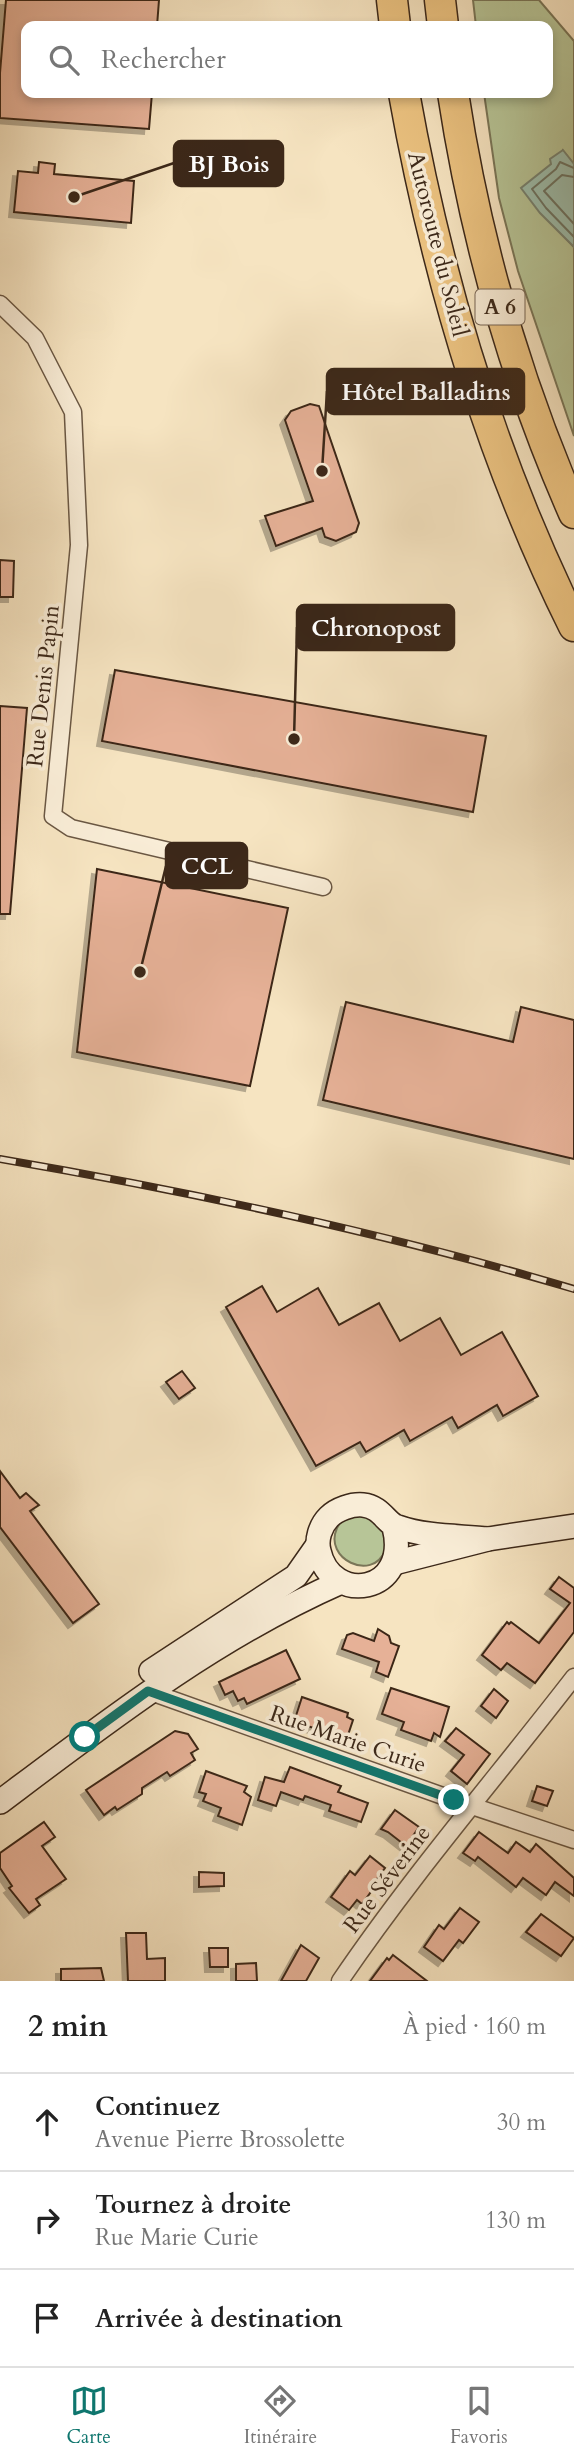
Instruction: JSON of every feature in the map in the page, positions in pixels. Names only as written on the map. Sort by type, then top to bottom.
[{"type":"highway","points":[[392,0],[394,21]]},
{"type":"highway","points":[[440,0],[442,21]]},
{"type":"highway","name":"Autoroute du Soleil","points":[[405,98],[435,247],[479,396],[522,511],[574,626]]},
{"type":"highway","name":"Autoroute du Soleil","points":[[454,98],[470,186],[502,316],[548,450],[574,513]]},
{"type":"main road","points":[[0,1783],[135,1682],[296,1576],[317,1546],[321,1529],[329,1517],[345,1507],[364,1505],[382,1512],[394,1527],[399,1545],[394,1563],[387,1573],[376,1582],[359,1586],[341,1582],[333,1577],[321,1562],[317,1546]]},
{"type":"main road","points":[[394,1563],[488,1539],[574,1525]]},
{"type":"main road","points":[[394,1527],[488,1539]]},
{"type":"main road","points":[[0,1802],[148,1691],[205,1654],[280,1611],[341,1582]]},
{"type":"street","name":"Rue Denis Papin","points":[[0,304],[35,338],[73,412],[79,545],[53,816],[71,828],[323,887]]},
{"type":"street","name":"Rue Séverine","points":[[340,1981],[447,1835],[574,1677]]},
{"type":"street","name":"Rue Marie Curie","points":[[148,1691],[574,1840]]},
{"type":"shaded area","points":[[473,0],[539,0],[574,41],[574,164],[563,151],[563,235],[574,247],[574,436],[518,271],[499,198],[485,98],[553,98],[553,21],[475,21]]},
{"type":"shaded area","points":[[365,1513],[387,1535],[385,1551],[379,1560],[360,1566],[343,1557],[337,1549],[335,1539],[337,1528],[344,1520],[351,1515]]},
{"type":"water","points":[[563,150],[574,164],[574,247],[540,213],[521,188],[551,164],[550,159]]},
{"type":"building","points":[[6,0],[159,0],[157,21],[21,21],[21,98],[152,98],[149,129],[0,118],[0,73]]},
{"type":"building","points":[[39,162],[55,164],[54,174],[134,181],[131,223],[14,212],[18,171],[38,173]]},
{"type":"building","points":[[310,404],[319,406],[359,523],[356,532],[336,541],[325,537],[322,528],[276,546],[265,516],[313,501],[285,420],[291,411]]},
{"type":"building","points":[[0,560],[14,561],[13,597],[0,597]]},
{"type":"building","points":[[115,670],[486,736],[473,812],[102,741]]},
{"type":"building","points":[[0,706],[27,708],[10,914],[0,914]]},
{"type":"building","points":[[97,869],[288,908],[250,1086],[77,1052]]},
{"type":"building","points":[[346,1002],[513,1042],[521,1007],[574,1020],[574,1159],[323,1100]]},
{"type":"building","points":[[262,1286],[277,1312],[318,1288],[339,1325],[379,1303],[400,1341],[440,1318],[461,1355],[502,1332],[538,1396],[503,1416],[497,1405],[458,1428],[452,1417],[410,1441],[404,1430],[366,1452],[360,1442],[316,1466],[226,1307]]},
{"type":"building","points":[[182,1371],[195,1388],[179,1399],[166,1382]]},
{"type":"building","points":[[0,1471],[20,1498],[26,1493],[39,1505],[30,1511],[99,1604],[73,1623],[0,1527]]},
{"type":"building","points":[[559,1577],[574,1588],[574,1632],[535,1683],[507,1663],[501,1670],[482,1655],[507,1622],[511,1622],[539,1643],[570,1603],[550,1589]]},
{"type":"building","points":[[378,1629],[389,1636],[391,1643],[399,1646],[388,1677],[376,1672],[379,1662],[342,1649],[347,1635],[353,1633],[374,1641]]},
{"type":"building","points":[[286,1650],[300,1679],[247,1704],[244,1698],[238,1701],[233,1691],[225,1695],[219,1682]]},
{"type":"building","points":[[391,1688],[449,1707],[440,1737],[434,1733],[431,1741],[401,1730],[404,1722],[382,1714]]},
{"type":"building","points":[[494,1689],[508,1701],[496,1718],[481,1706]]},
{"type":"building","points":[[302,1697],[348,1713],[347,1717],[353,1720],[347,1738],[294,1722]]},
{"type":"building","points":[[456,1728],[490,1754],[467,1784],[451,1771],[464,1755],[445,1741]]},
{"type":"building","points":[[175,1731],[188,1734],[198,1749],[191,1753],[195,1760],[170,1776],[167,1772],[142,1788],[142,1794],[104,1815],[86,1790]]},
{"type":"building","points":[[290,1767],[341,1786],[338,1792],[368,1803],[361,1822],[329,1811],[331,1805],[305,1796],[303,1800],[281,1792],[276,1806],[258,1800],[265,1777],[284,1782]]},
{"type":"building","points":[[206,1771],[247,1786],[244,1792],[251,1797],[242,1825],[218,1816],[221,1808],[203,1801],[206,1794],[199,1792]]},
{"type":"building","points":[[537,1786],[553,1791],[547,1806],[532,1801]]},
{"type":"building","points":[[395,1810],[419,1827],[406,1846],[381,1829]]},
{"type":"building","points":[[44,1822],[55,1837],[42,1846],[66,1879],[36,1899],[40,1905],[29,1913],[9,1888],[12,1886],[0,1868],[0,1853]]},
{"type":"building","points":[[479,1832],[508,1853],[516,1842],[530,1852],[536,1844],[574,1878],[574,1896],[555,1882],[546,1895],[523,1878],[516,1887],[478,1857],[475,1861],[463,1853]]},
{"type":"building","points":[[370,1856],[385,1868],[362,1904],[357,1900],[349,1910],[331,1897],[350,1871],[355,1875]]},
{"type":"building","points":[[199,1872],[224,1873],[224,1886],[199,1887]]},
{"type":"building","points":[[460,1908],[479,1922],[463,1943],[459,1940],[443,1961],[424,1947],[439,1925],[444,1929]]},
{"type":"building","points":[[541,1914],[574,1938],[561,1956],[526,1932]]},
{"type":"building","points":[[126,1933],[146,1933],[147,1959],[165,1958],[165,1981],[128,1981]]},
{"type":"building","points":[[301,1945],[319,1958],[306,1981],[281,1981]]},
{"type":"building","points":[[209,1948],[228,1948],[228,1967],[210,1967]]},
{"type":"building","points":[[393,1955],[427,1981],[370,1981],[387,1958],[389,1960]]},
{"type":"building","points":[[256,1963],[257,1981],[236,1981],[236,1964]]},
{"type":"building","points":[[101,1968],[104,1981],[61,1981],[61,1969]]},
{"type":"railway","points":[[0,1159],[289,1215],[574,1289]]},
{"type":"place","name":"BJ Bois","points":[[74,197]]},
{"type":"place","name":"Hôtel Balladins","points":[[322,471]]},
{"type":"place","name":"Chronopost","points":[[294,739]]},
{"type":"place","name":"CCL","points":[[140,972]]},
{"type":"route","points":[[85,1737],[148,1691],[164,1699],[454,1800]]}]
